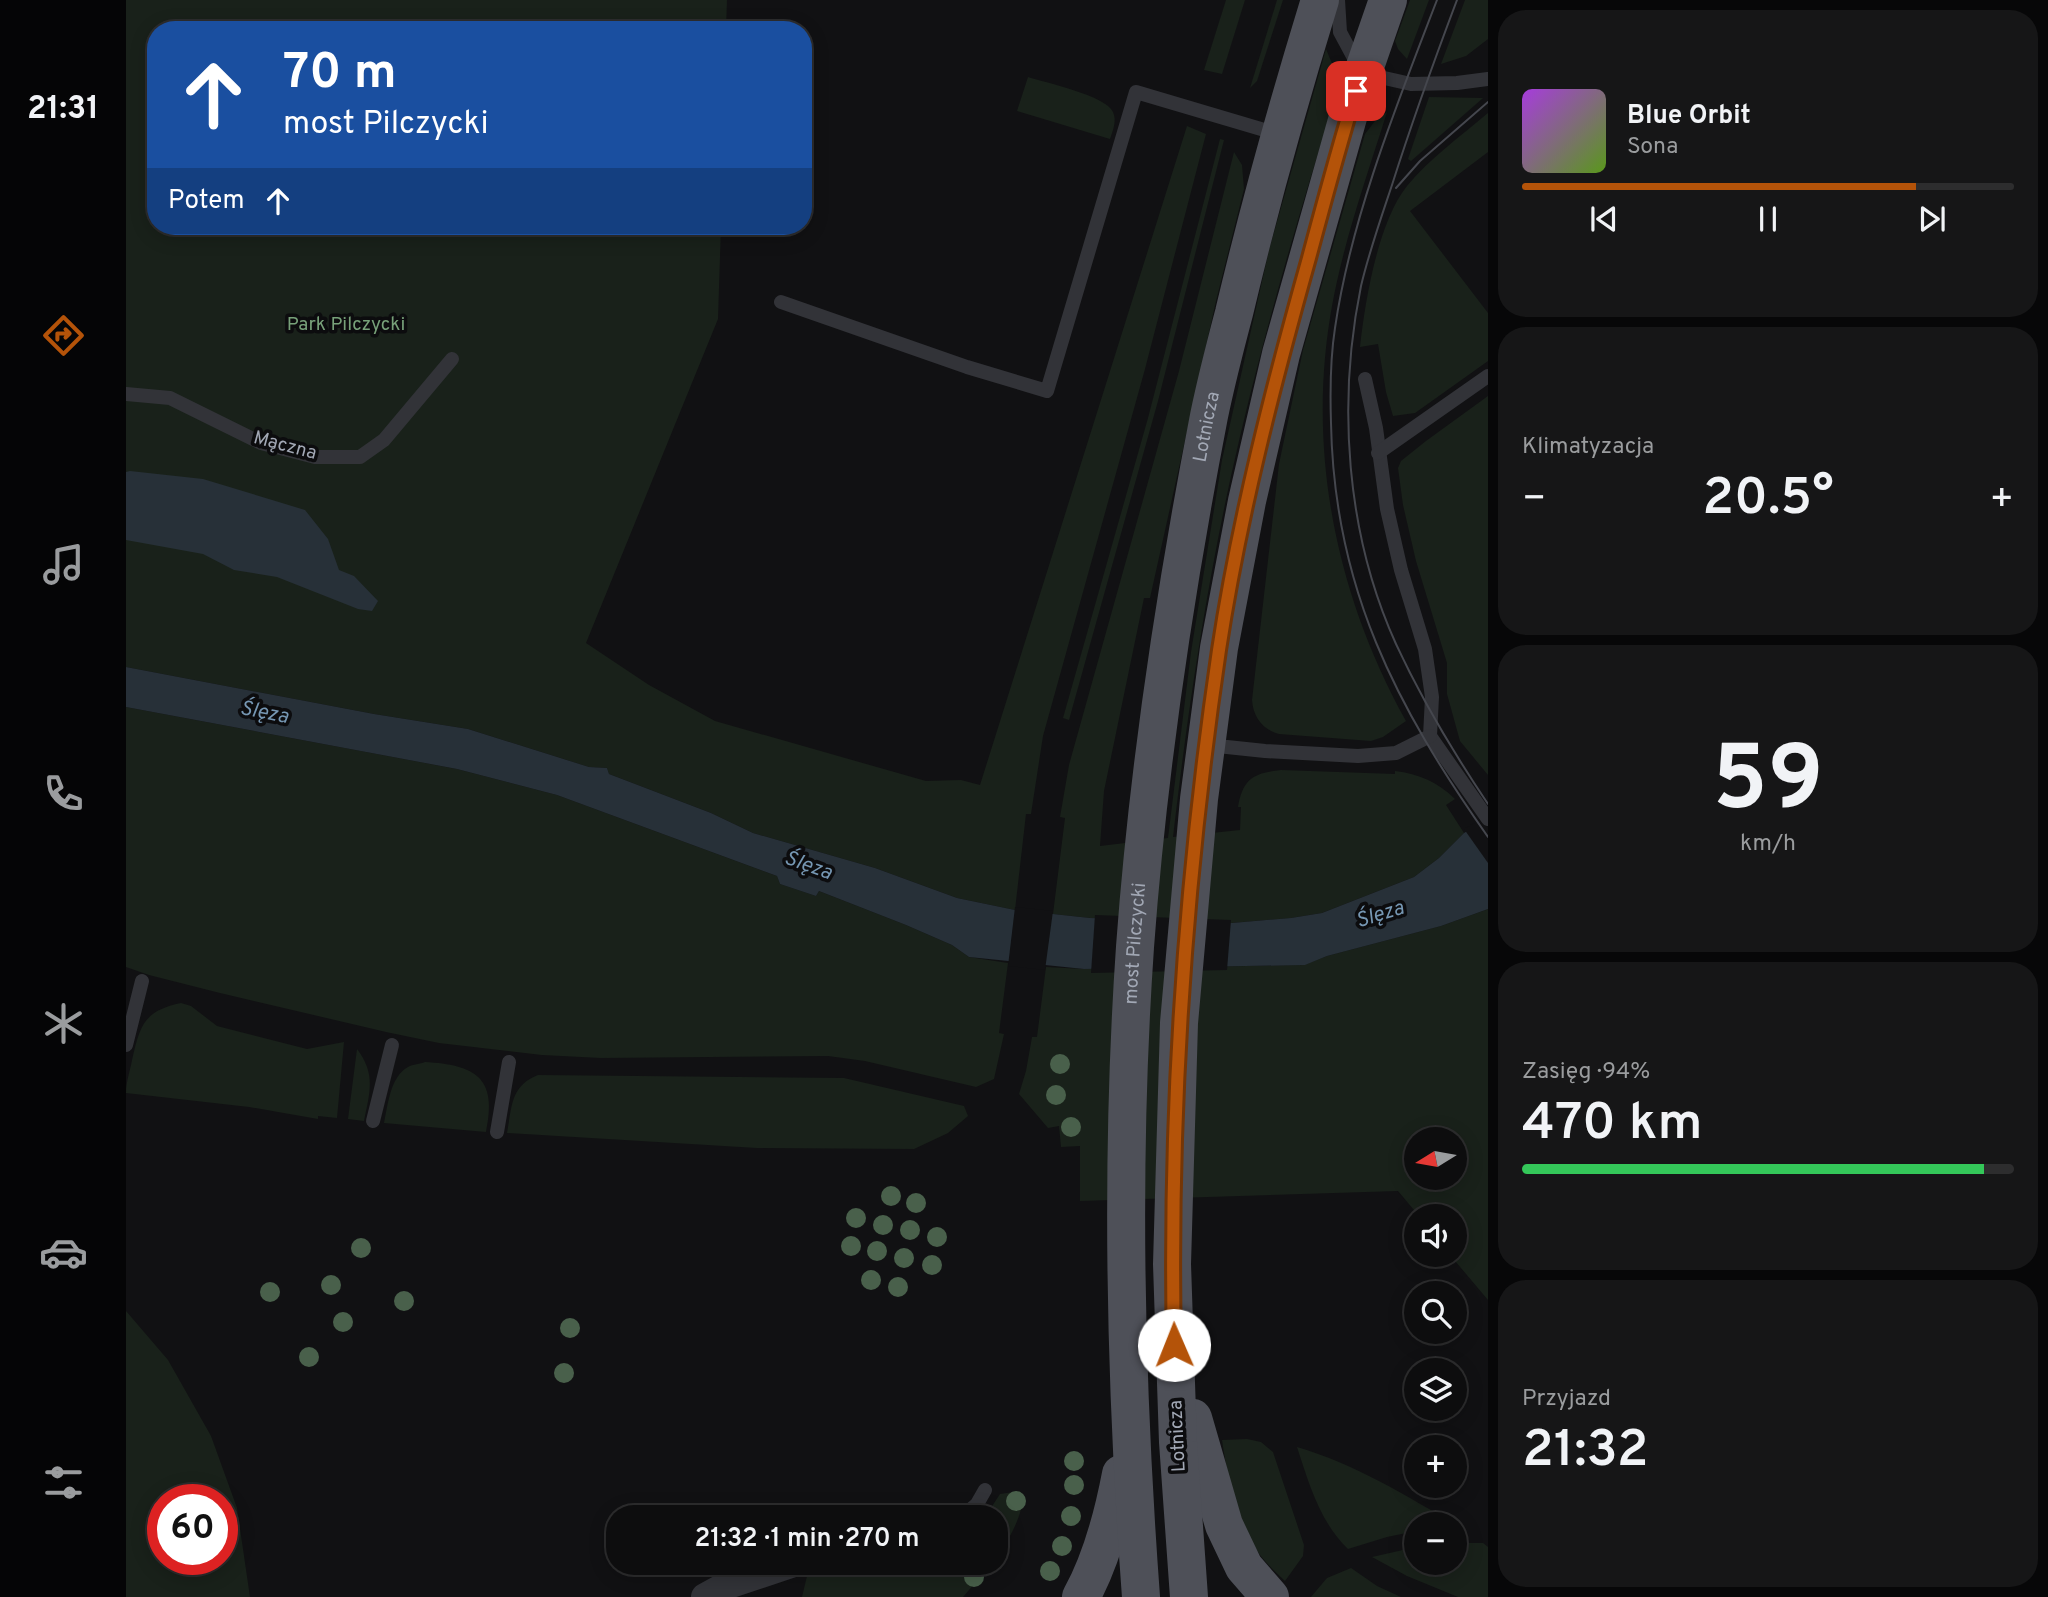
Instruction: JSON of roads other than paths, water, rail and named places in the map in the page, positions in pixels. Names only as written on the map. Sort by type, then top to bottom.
[{"type":"main road","name":"Lotnicza","points":[[1142,864],[1177,590],[1210,412],[1279,135],[1320,0]]},
{"type":"main road","points":[[1206,744],[1219,648],[1250,488],[1281,354],[1362,73],[1388,0]]},
{"type":"main road","name":"Lotnicza","points":[[1189,1597],[1178,1443],[1172,1264],[1179,1023],[1206,744]]},
{"type":"main road","name":"most Pilczycki","points":[[1129,1438],[1126,1194],[1131,1023],[1142,864]]},
{"type":"main road","points":[[1174,1345],[1224,1525],[1244,1567],[1270,1597]]},
{"type":"main road","points":[[1081,1597],[1091,1580],[1113,1515],[1129,1438]]},
{"type":"main road","points":[[1129,1438],[1141,1597]]},
{"type":"street","points":[[705,1597],[725,1586],[758,1575]]},
{"type":"lane","points":[[1338,0],[1340,32],[1362,73],[1411,84],[1457,83],[1487,77]]},
{"type":"lane","points":[[781,302],[967,367],[1047,391],[1136,92],[1279,135]]},
{"type":"lane","name":"Mączna","points":[[126,394],[170,398],[261,443],[315,457],[360,457],[384,440],[452,359]]},
{"type":"lane","points":[[1378,453],[1488,376]]},
{"type":"lane","points":[[1366,380],[1376,428],[1387,509],[1401,570],[1425,649],[1432,697],[1430,736],[1488,819]]},
{"type":"lane","points":[[1206,744],[1265,751],[1358,756],[1396,753],[1430,736]]},
{"type":"lane","points":[[126,1045],[142,981]]},
{"type":"lane","points":[[373,1121],[392,1045]]},
{"type":"lane","points":[[497,1132],[509,1062]]},
{"type":"lane","points":[[976,1505],[985,1490]]},
{"type":"water","points":[[126,472],[203,479],[305,510],[328,539],[339,570],[354,576],[378,601],[372,611],[358,609],[277,577],[234,570],[203,554],[126,540]]},
{"type":"water","name":"Ślęza","points":[[126,667],[468,729],[589,767],[607,768],[609,774],[711,813],[753,833],[875,868],[957,898],[1015,910],[1090,918],[1232,923],[1322,913],[1414,877],[1439,858],[1464,833],[1488,819],[1488,909],[1441,926],[1327,956],[1305,965],[1084,969],[969,957],[952,945],[906,925],[819,891],[816,896],[780,884],[777,876],[557,795],[457,769],[126,707]]},
{"type":"tram line","points":[[1437,0],[1377,162],[1352,245],[1333,340],[1331,423],[1335,483],[1344,539],[1358,592],[1376,643],[1425,740],[1488,837]]},
{"type":"tram line","points":[[1457,0],[1407,138],[1364,273],[1349,376],[1348,422],[1357,513],[1379,602],[1416,685],[1488,804]]},
{"type":"tram line","points":[[1396,188],[1420,161],[1488,102]]},
{"type":"park label","name":"Park Pilczycki","points":[[346,325]]}]
